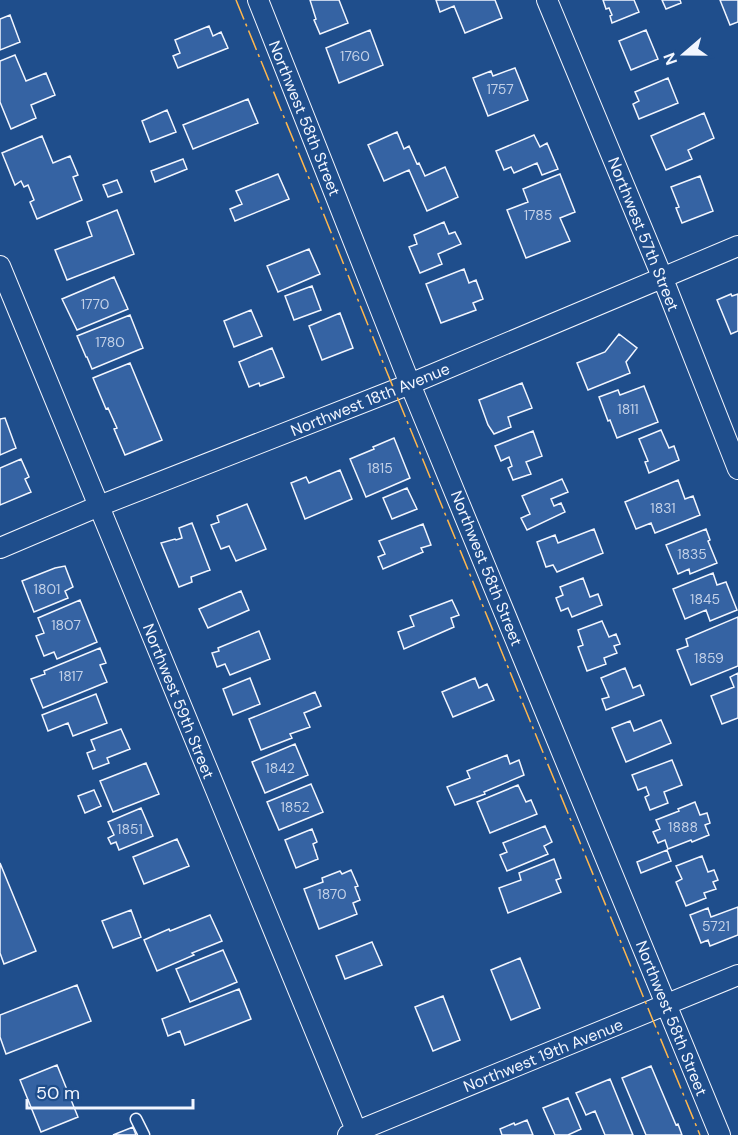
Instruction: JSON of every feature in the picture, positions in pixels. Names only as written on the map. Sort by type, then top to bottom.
[{"type":"street","name":"Northwest 58th Street","points":[[258,0],[410,384],[720,1135]]},
{"type":"street","name":"Northwest 57th Street","points":[[547,0],[663,279],[738,469]]},
{"type":"street","name":"Northwest 18th Avenue","points":[[0,548],[99,506],[410,384],[738,246]]},
{"type":"street","name":"Northwest 59th Street","points":[[0,266],[354,1134]]},
{"type":"street","name":"Northwest 19th Avenue","points":[[354,1134],[738,975]]},
{"type":"lane","points":[[136,1119],[144,1135]]},
{"type":"building","points":[[310,0],[339,0],[348,23],[320,34],[314,20],[316,19]]},
{"type":"building","points":[[436,0],[495,0],[502,18],[465,33],[454,6],[440,12]]},
{"type":"building","points":[[603,0],[634,0],[639,12],[612,23],[610,16],[612,15],[609,8],[606,9]]},
{"type":"building","points":[[662,0],[680,0],[681,3],[666,9]]},
{"type":"building","points":[[720,0],[738,0],[738,22],[730,25]]},
{"type":"building","points":[[10,15],[20,42],[0,50],[0,19]]},
{"type":"building","points":[[209,26],[213,36],[221,32],[228,48],[178,68],[173,56],[180,53],[175,40]]},
{"type":"building","points":[[370,30],[383,65],[339,83],[326,48]]},
{"type":"building","points":[[646,30],[658,59],[631,70],[619,41]]},
{"type":"building","points":[[15,55],[26,81],[46,73],[55,95],[31,105],[36,118],[11,129],[0,102],[0,61]]},
{"type":"building","points":[[515,68],[528,100],[488,116],[473,78],[491,71],[493,76]]},
{"type":"building","points":[[668,78],[678,103],[639,119],[633,104],[639,101],[635,92]]},
{"type":"building","points":[[248,99],[258,123],[193,149],[183,125]]},
{"type":"building","points":[[167,110],[176,132],[150,142],[142,121]]},
{"type":"building","points":[[704,113],[714,138],[688,150],[692,159],[666,170],[651,136]]},
{"type":"building","points":[[397,132],[404,149],[409,146],[425,176],[445,167],[458,197],[427,211],[409,170],[384,181],[368,145]]},
{"type":"building","points":[[534,135],[540,147],[547,143],[558,169],[542,175],[537,163],[514,173],[511,167],[504,170],[496,151]]},
{"type":"building","points":[[42,136],[53,163],[70,156],[78,175],[73,177],[82,200],[37,219],[30,202],[34,200],[28,185],[24,187],[21,181],[15,185],[2,153]]},
{"type":"building","points":[[183,159],[187,169],[155,182],[151,171]]},
{"type":"building","points":[[278,174],[289,199],[235,221],[230,209],[242,204],[236,191]]},
{"type":"building","points":[[560,174],[575,212],[560,218],[570,241],[526,258],[507,210],[528,202],[523,189]]},
{"type":"building","points":[[700,176],[713,211],[682,223],[676,208],[679,207],[671,187]]},
{"type":"building","points":[[117,180],[122,192],[108,197],[103,185]]},
{"type":"building","points":[[117,210],[134,254],[67,280],[55,250],[92,236],[87,222]]},
{"type":"building","points":[[444,222],[449,234],[455,232],[461,244],[438,254],[442,264],[420,273],[409,247],[417,244],[414,235]]},
{"type":"building","points":[[309,249],[320,274],[278,292],[267,266]]},
{"type":"building","points":[[464,269],[469,283],[476,280],[483,299],[473,303],[476,310],[441,323],[426,284]]},
{"type":"building","points":[[114,277],[128,309],[77,330],[62,299]]},
{"type":"building","points":[[312,286],[321,310],[294,320],[285,296]]},
{"type":"building","points":[[731,294],[732,296],[738,294],[738,331],[731,334],[717,300]]},
{"type":"building","points":[[251,310],[262,336],[234,347],[224,321]]},
{"type":"building","points":[[340,313],[353,348],[322,360],[309,326]]},
{"type":"building","points":[[130,315],[143,348],[92,369],[77,336]]},
{"type":"building","points":[[619,334],[637,348],[626,362],[630,373],[588,390],[577,363],[605,352]]},
{"type":"building","points":[[272,348],[284,377],[260,386],[259,383],[249,387],[239,362]]},
{"type":"building","points":[[130,363],[162,440],[125,455],[114,429],[117,428],[93,378]]},
{"type":"building","points":[[522,383],[532,408],[508,417],[511,427],[494,434],[488,425],[479,400]]},
{"type":"building","points":[[644,386],[658,422],[617,438],[599,397],[618,390],[620,395]]},
{"type":"building","points":[[5,418],[16,448],[0,455],[0,419]]},
{"type":"building","points":[[661,430],[669,448],[674,446],[679,460],[649,473],[645,462],[648,461],[639,439]]},
{"type":"building","points":[[533,431],[542,456],[526,462],[531,474],[513,480],[508,468],[512,466],[509,457],[501,461],[495,446]]},
{"type":"building","points":[[394,438],[410,478],[366,497],[350,459]]},
{"type":"building","points":[[21,459],[29,477],[25,479],[31,492],[0,505],[0,468]]},
{"type":"building","points":[[340,470],[352,499],[305,519],[291,483],[306,477],[309,483]]},
{"type":"building","points":[[562,479],[568,492],[551,499],[554,506],[561,503],[565,512],[527,530],[521,518],[530,514],[522,496]]},
{"type":"building","points":[[678,480],[685,499],[693,496],[700,515],[655,533],[651,523],[636,529],[625,502]]},
{"type":"building","points":[[407,488],[417,509],[392,519],[383,498]]},
{"type":"building","points":[[247,504],[266,549],[236,561],[229,546],[221,549],[211,525],[219,522],[217,516]]},
{"type":"building","points":[[192,523],[210,570],[191,577],[192,582],[179,587],[161,543],[182,538],[179,528]]},
{"type":"building","points":[[423,524],[431,545],[421,548],[423,552],[383,569],[378,557],[385,554],[379,541]]},
{"type":"building","points":[[594,529],[603,553],[557,572],[553,565],[546,567],[537,542],[555,535],[558,543]]},
{"type":"building","points":[[706,529],[717,563],[690,574],[689,569],[678,574],[666,545]]},
{"type":"building","points":[[65,566],[73,587],[65,591],[68,598],[34,612],[22,581]]},
{"type":"building","points":[[713,573],[717,585],[726,582],[737,610],[710,621],[706,610],[685,619],[673,589]]},
{"type":"building","points":[[583,578],[590,597],[598,594],[602,605],[572,617],[568,608],[561,611],[556,598],[563,595],[560,587]]},
{"type":"building","points":[[241,591],[249,610],[208,628],[199,609]]},
{"type":"building","points":[[80,600],[97,642],[57,659],[54,652],[44,656],[36,636],[44,633],[38,618]]},
{"type":"building","points":[[452,600],[459,615],[451,618],[454,627],[404,649],[398,632],[414,626],[410,616]]},
{"type":"building","points":[[738,617],[738,666],[691,685],[677,650],[688,646],[686,639]]},
{"type":"building","points":[[602,621],[609,637],[616,634],[620,644],[614,646],[617,653],[604,658],[606,664],[587,671],[578,647],[583,645],[578,630]]},
{"type":"building","points":[[259,631],[270,659],[230,675],[225,664],[217,667],[212,653],[219,651],[218,648]]},
{"type":"building","points":[[100,648],[106,663],[100,665],[107,682],[43,708],[31,679],[45,674],[44,671]]},
{"type":"building","points":[[625,668],[633,688],[640,685],[644,695],[606,710],[602,699],[609,697],[601,678]]},
{"type":"building","points":[[738,673],[738,718],[722,724],[711,696],[734,687],[730,677]]},
{"type":"building","points":[[250,678],[260,704],[233,715],[223,689]]},
{"type":"building","points":[[475,678],[479,688],[487,684],[494,700],[453,717],[442,692]]},
{"type":"building","points":[[315,692],[321,706],[304,713],[310,727],[290,734],[292,738],[261,750],[249,719]]},
{"type":"building","points":[[96,694],[107,723],[73,736],[68,723],[48,731],[42,715]]},
{"type":"building","points":[[661,720],[671,743],[626,762],[612,728],[630,721],[634,731]]},
{"type":"building","points":[[121,729],[130,749],[107,758],[109,763],[93,769],[87,753],[95,750],[91,740]]},
{"type":"building","points":[[295,744],[308,775],[265,793],[252,762]]},
{"type":"building","points":[[507,755],[510,764],[519,760],[524,775],[484,792],[485,794],[455,805],[447,787],[470,778],[467,771]]},
{"type":"building","points":[[672,760],[682,785],[664,792],[668,803],[650,810],[645,797],[649,795],[646,787],[638,790],[632,775]]},
{"type":"building","points":[[146,763],[159,794],[113,812],[100,781]]},
{"type":"building","points":[[311,784],[323,812],[279,830],[267,802]]},
{"type":"building","points":[[518,785],[526,802],[531,800],[537,814],[490,833],[477,802]]},
{"type":"building","points":[[94,790],[101,806],[85,813],[78,796]]},
{"type":"building","points":[[695,802],[700,815],[707,813],[710,823],[705,825],[709,835],[668,849],[665,840],[658,843],[653,832],[660,829],[656,820]]},
{"type":"building","points":[[141,808],[153,836],[119,850],[116,842],[111,844],[108,838],[114,835],[108,822]]},
{"type":"building","points":[[545,826],[552,842],[544,846],[548,854],[507,871],[500,855],[507,852],[503,843]]},
{"type":"building","points":[[312,829],[317,842],[313,844],[318,859],[296,868],[285,840]]},
{"type":"building","points":[[177,839],[189,866],[144,884],[133,857]]},
{"type":"building","points":[[667,850],[671,861],[641,873],[637,862]]},
{"type":"building","points":[[702,856],[708,872],[714,870],[718,880],[713,882],[716,889],[704,893],[706,898],[686,906],[676,882],[682,879],[676,866]]},
{"type":"building","points":[[554,859],[561,878],[556,880],[561,892],[508,913],[499,888],[521,880],[519,873]]},
{"type":"building","points":[[0,863],[36,951],[4,964],[0,953]]},
{"type":"building","points":[[351,870],[358,886],[355,887],[360,900],[353,903],[357,914],[319,929],[304,889],[323,882],[322,878],[340,871],[342,874]]},
{"type":"building","points":[[738,907],[738,935],[710,946],[708,940],[701,943],[690,915],[708,908],[711,917]]},
{"type":"building","points":[[131,910],[141,937],[113,948],[102,921]]},
{"type":"building","points":[[210,915],[222,941],[157,971],[144,940]]},
{"type":"building","points":[[372,942],[382,965],[345,979],[336,956]]},
{"type":"building","points":[[223,950],[237,982],[190,1002],[176,969]]},
{"type":"building","points":[[520,958],[540,1008],[511,1020],[491,970]]},
{"type":"building","points":[[77,985],[91,1021],[6,1054],[0,1037],[0,1015]]},
{"type":"building","points":[[239,989],[251,1019],[185,1045],[180,1031],[168,1036],[162,1019]]},
{"type":"building","points":[[443,996],[460,1040],[433,1051],[415,1007]]},
{"type":"building","points":[[57,1065],[78,1117],[41,1132],[20,1080]]},
{"type":"building","points":[[651,1066],[682,1135],[646,1135],[622,1078]]},
{"type":"building","points":[[610,1079],[633,1135],[605,1135],[595,1111],[586,1115],[576,1093]]},
{"type":"building","points":[[568,1098],[581,1129],[568,1135],[555,1135],[543,1108]]},
{"type":"building","points":[[527,1120],[533,1135],[502,1135],[500,1129]]},
{"type":"building","points":[[133,1127],[136,1135],[113,1135]]},
{"type":"power","points":[[236,0],[700,1135]]}]
